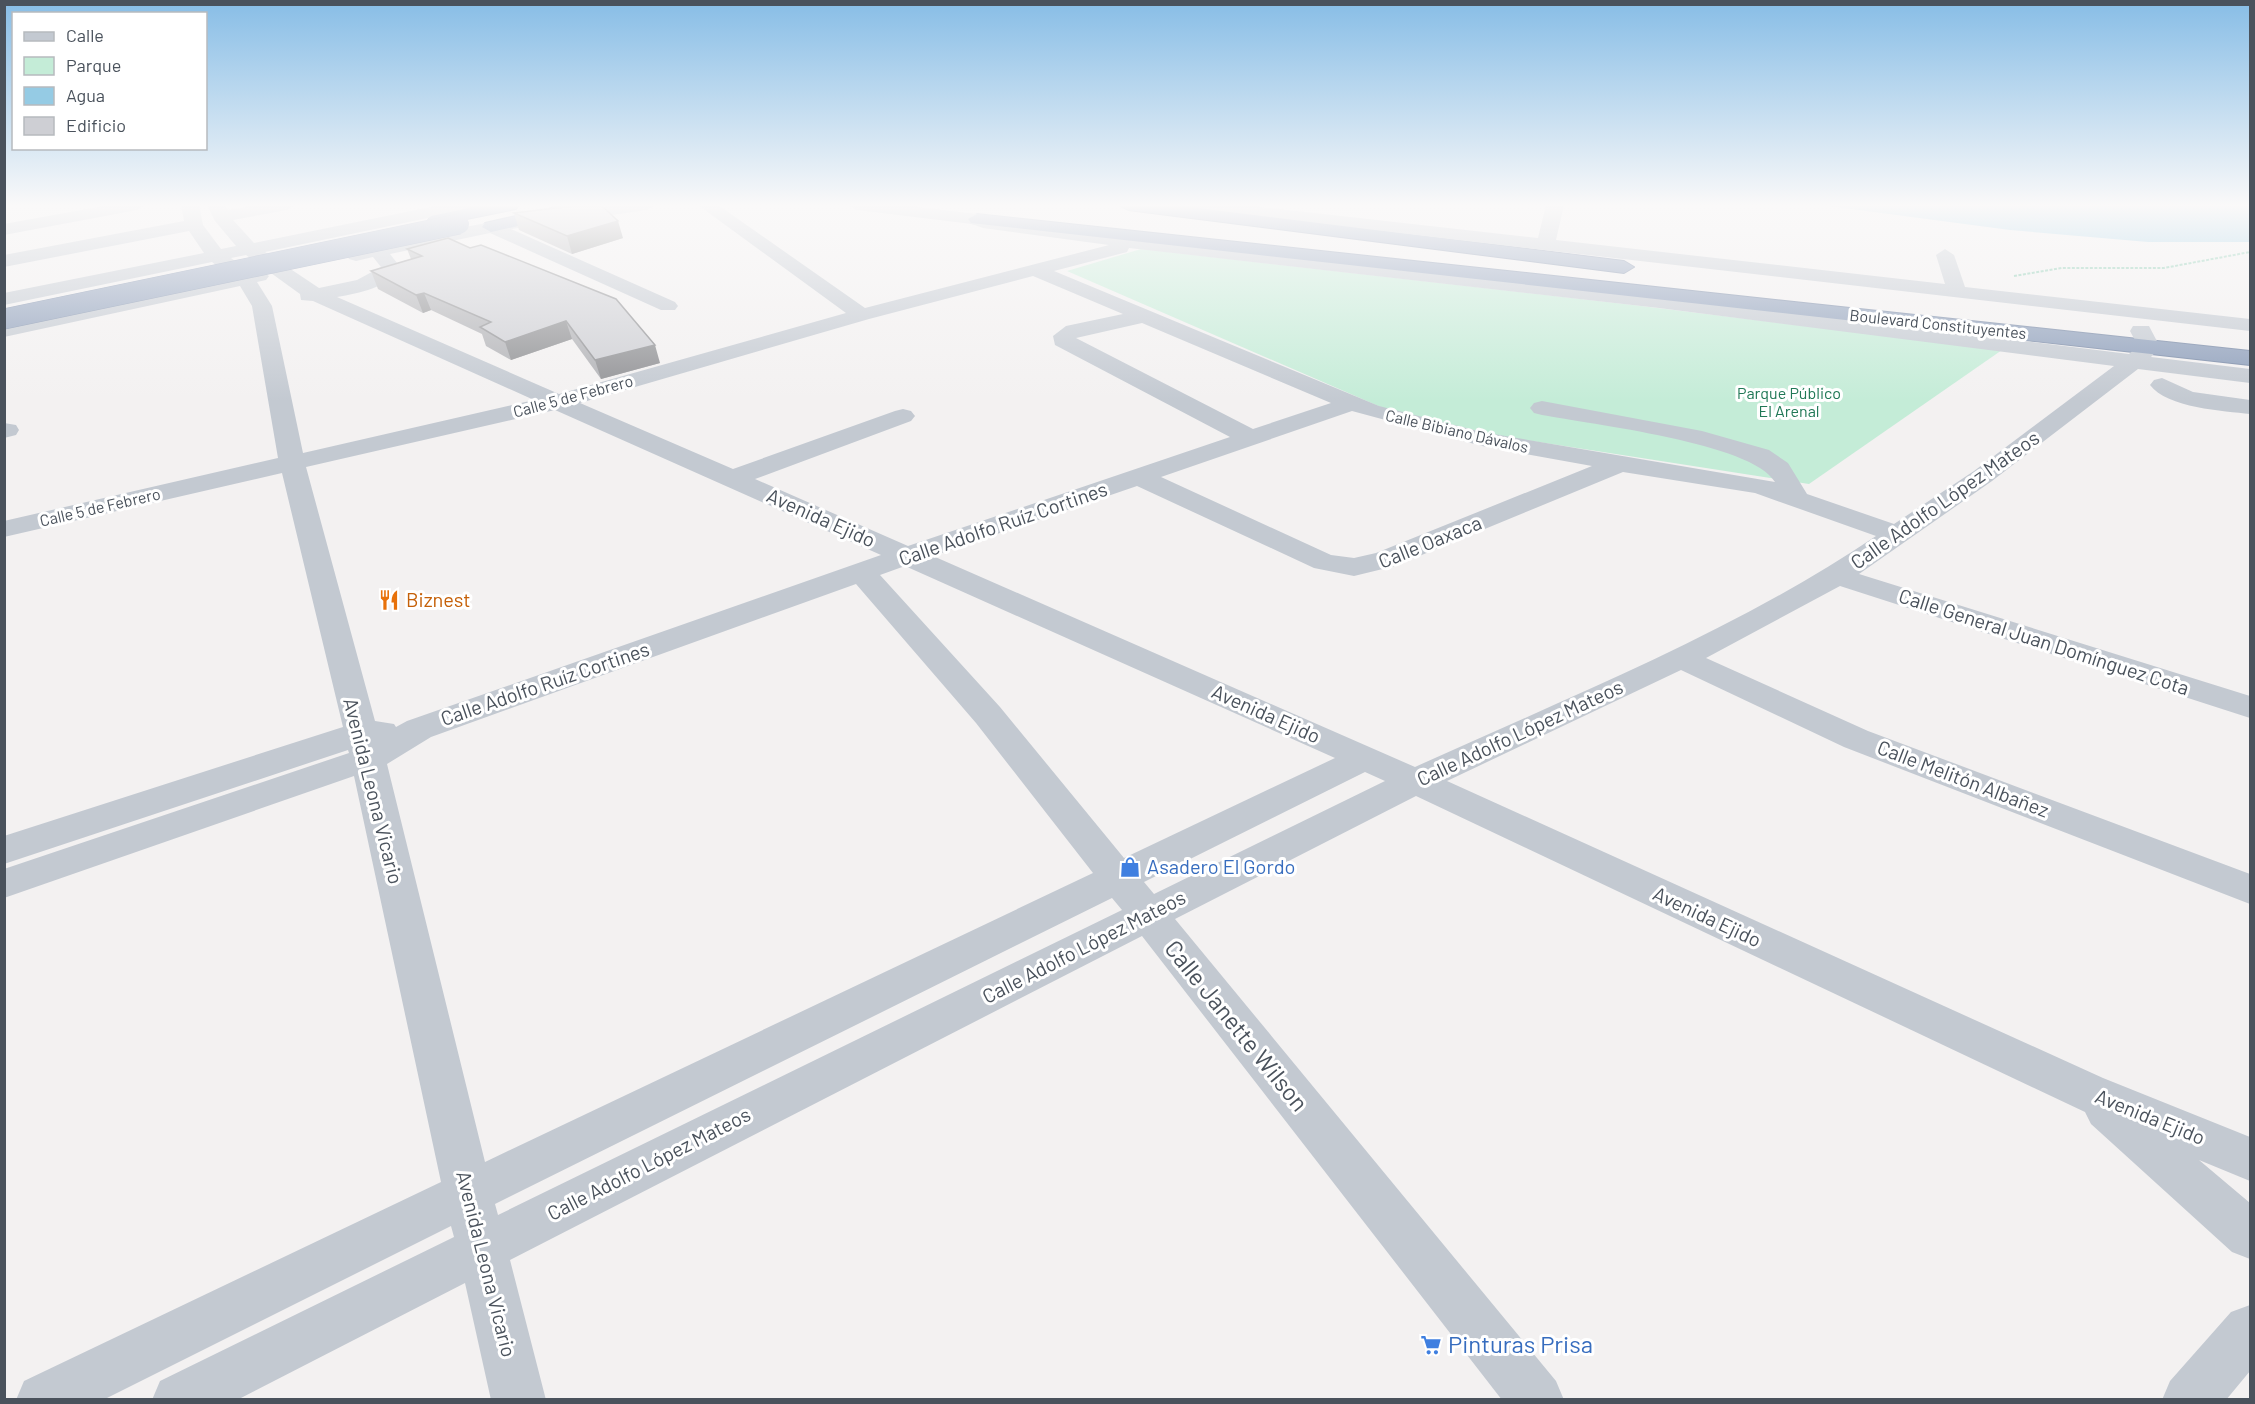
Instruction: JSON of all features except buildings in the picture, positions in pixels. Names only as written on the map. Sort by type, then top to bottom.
[{"type":"highway","points":[[4,310],[194,271]]},
{"type":"highway","points":[[4,319],[236,271]]},
{"type":"highway","points":[[1447,271],[1625,290]]},
{"type":"highway","points":[[1472,271],[1625,290]]},
{"type":"highway","points":[[1608,271],[1911,306]]},
{"type":"highway","points":[[1645,271],[1911,306]]},
{"type":"highway","name":"Boulevard Constituyentes","points":[[1625,290],[2134,354],[2250,358]]},
{"type":"highway","name":"Boulevard Constituyentes","points":[[1911,306],[2134,354],[2250,343]]},
{"type":"street","points":[[4,299],[146,271]]},
{"type":"street","name":"Avenida Leona Vicario","points":[[240,271],[252,278],[281,271]]},
{"type":"street","points":[[240,271],[252,278],[315,295],[367,282],[389,271]]},
{"type":"street","name":"Avenida Leona Vicario","points":[[248,271],[252,278],[292,463],[363,747],[519,1400]]},
{"type":"street","points":[[252,278],[271,271]]},
{"type":"street","points":[[4,331],[281,271]]},
{"type":"street","name":"Avenida Ejido","points":[[281,271],[315,295],[1365,758],[2087,1092],[2250,1158]]},
{"type":"street","points":[[589,271],[668,306]]},
{"type":"street","points":[[799,271],[862,315]]},
{"type":"street","name":"Calle 5 de Febrero","points":[[4,530],[557,402],[862,315],[1033,271]]},
{"type":"street","name":"Calle Bibiano Dávalos","points":[[1036,271],[1350,404],[1426,427],[1620,464],[1722,478],[1795,496],[1896,534]]},
{"type":"street","points":[[1380,271],[2134,354],[2250,376]]},
{"type":"street","points":[[1770,271],[2250,325]]},
{"type":"street","points":[[1950,271],[1957,291]]},
{"type":"street","points":[[134,273],[166,272],[186,277],[179,288],[149,300]]},
{"type":"street","points":[[1144,316],[1074,331],[1064,336],[1063,340],[1251,438]]},
{"type":"street","points":[[2134,354],[2162,385],[2187,398],[2250,407]]},
{"type":"street","name":"Calle Adolfo López Mateos","points":[[179,1400],[1416,782],[1681,658],[1837,576],[1983,476],[2134,354]]},
{"type":"street","points":[[2162,385],[2195,383],[2250,389]]},
{"type":"street","name":"Calle Adolfo Ruíz Cortines","points":[[4,850],[419,729],[906,556],[1350,404]]},
{"type":"street","points":[[1542,408],[1723,444],[1760,455],[1775,464],[1795,496]]},
{"type":"street","points":[[730,478],[903,416]]},
{"type":"street","name":"Calle Oaxaca","points":[[1140,477],[1324,562],[1354,567],[1386,561],[1620,464]]},
{"type":"street","name":"Calle Janette Wilson","points":[[862,572],[988,715],[1146,916],[1537,1400]]},
{"type":"street","name":"Calle General Juan Domínguez Cota","points":[[1837,576],[2250,707]]},
{"type":"street","name":"Calle Melitón Albañez","points":[[1681,658],[1856,739],[2250,889]]},
{"type":"street","name":"Calle Adolfo Ruíz Cortines","points":[[4,884],[363,747]]},
{"type":"street","points":[[43,1400],[1365,758]]},
{"type":"street","points":[[2087,1092],[2250,1235]]},
{"type":"street","points":[[2189,1400],[2250,1331]]},
{"type":"path","points":[[1993,295],[2009,278],[2028,271]]},
{"type":"green space","name":"Parque Público El Arenal","points":[[1067,271],[1330,271],[2002,350],[1809,484],[1499,436],[1383,408]]},
{"type":"place","name":"Biznest","points":[[389,600]]},
{"type":"place","name":"Asadero El Gordo","points":[[1130,867]]},
{"type":"place","name":"Pinturas Prisa","points":[[1431,1345]]}]
